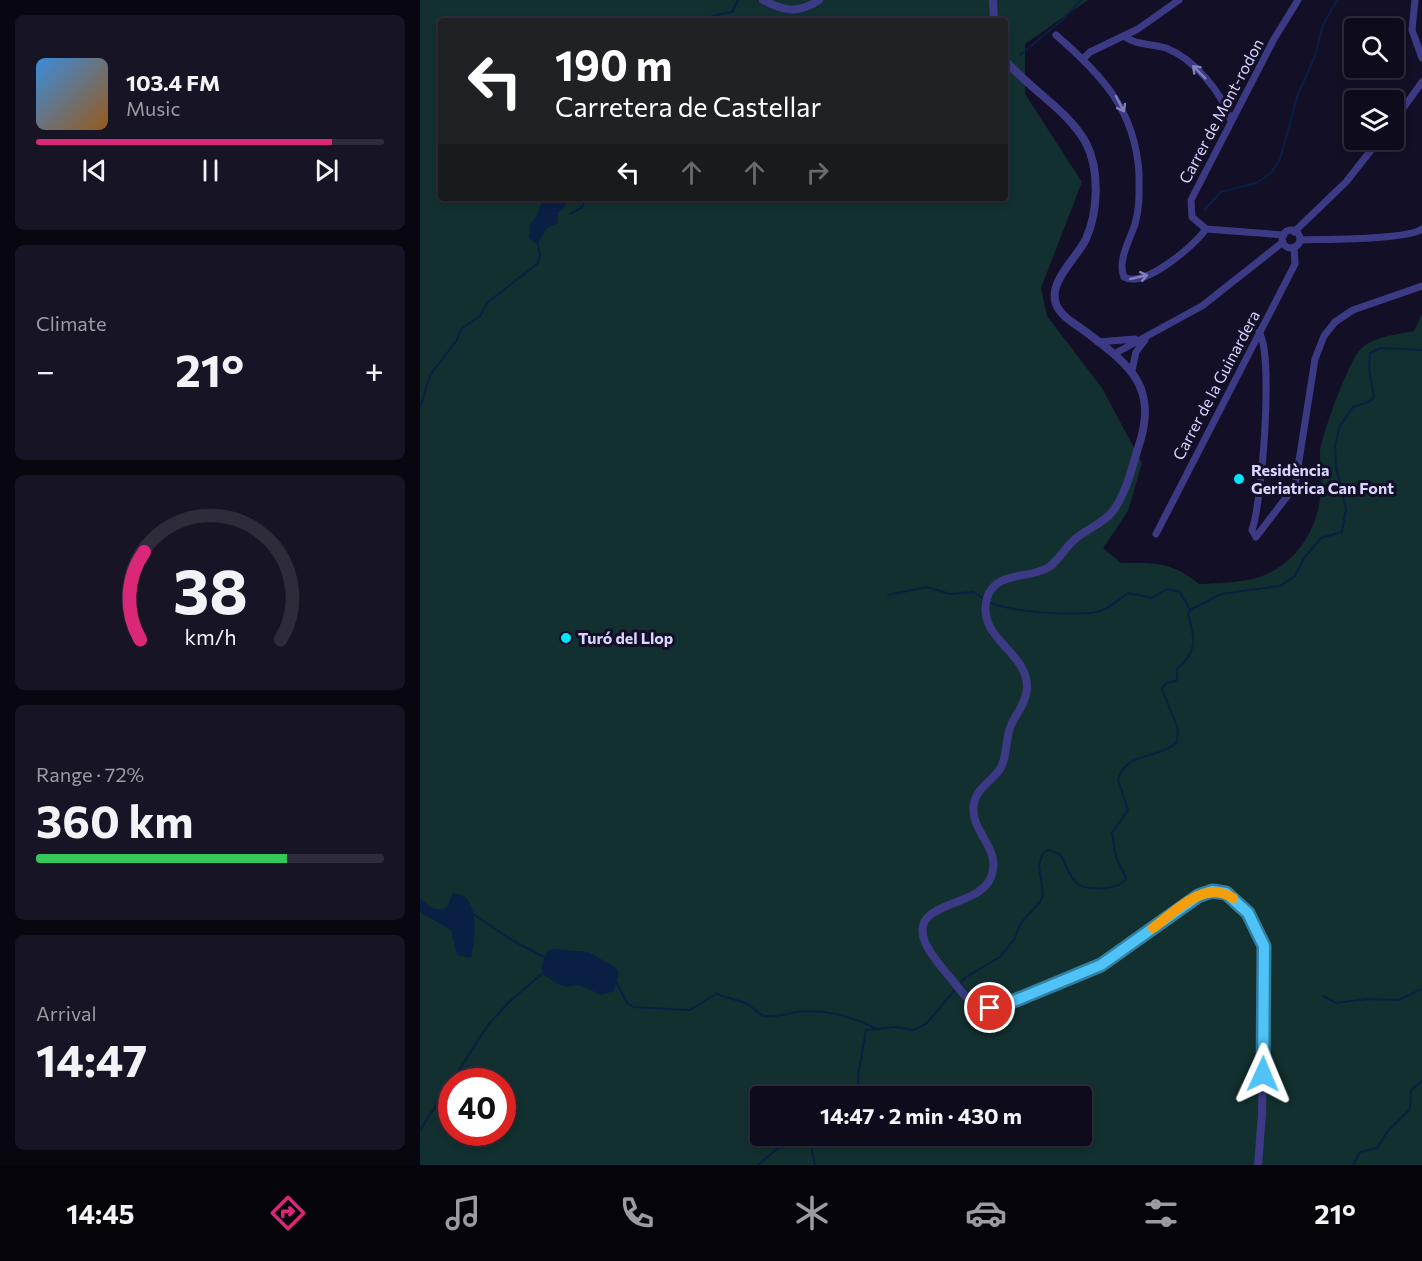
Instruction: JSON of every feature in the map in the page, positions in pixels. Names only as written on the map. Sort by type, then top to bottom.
[{"type":"street","points":[[763,0],[792,11],[806,8],[819,0]]},
{"type":"street","points":[[993,0],[994,18]]},
{"type":"street","points":[[1083,59],[1098,48],[1125,37],[1179,0]]},
{"type":"street","name":"Carrer de Mont-rodon","points":[[1206,229],[1192,217],[1192,195],[1274,39],[1298,0]]},
{"type":"street","points":[[1415,0],[1412,30],[1416,49],[1422,58]]},
{"type":"street","points":[[1056,35],[1083,59],[1114,93],[1130,126],[1136,148],[1138,211],[1122,262],[1124,277],[1133,279],[1155,272],[1206,229],[1283,239]]},
{"type":"street","points":[[1125,37],[1168,49],[1185,59],[1211,85],[1231,121]]},
{"type":"street","points":[[1008,63],[1076,129],[1089,150],[1095,184],[1092,221],[1081,247],[1058,281],[1054,298],[1065,316],[1132,370],[1144,398],[1145,426],[1125,486],[1113,511],[1071,542],[1049,566],[1034,573],[1005,578],[995,585],[988,597],[986,610],[992,632],[1023,670],[1026,694],[1009,730],[1003,763],[974,802],[974,819],[994,858],[993,874],[986,887],[978,895],[933,911],[924,925],[926,945],[972,1004],[983,1008],[997,1007],[1090,970],[1127,948],[1198,896],[1212,891],[1226,893],[1248,913],[1261,935],[1265,951],[1262,1114],[1258,1165]]},
{"type":"street","points":[[1404,107],[1422,82]]},
{"type":"street","points":[[1114,354],[1202,306],[1290,231],[1294,232],[1346,182],[1371,150]]},
{"type":"street","points":[[1299,240],[1399,235],[1416,233],[1422,229]]},
{"type":"street","points":[[1294,232],[1299,240]]},
{"type":"street","points":[[1283,239],[1288,248],[1294,247],[1299,240]]},
{"type":"street","name":"Carrer de la Guinardera","points":[[1156,534],[1295,264],[1294,247]]},
{"type":"street","points":[[1259,332],[1265,348],[1266,396],[1262,461],[1256,516],[1252,530],[1256,537],[1290,495],[1296,482],[1314,359],[1324,336],[1335,322],[1353,310],[1422,286]]},
{"type":"street","points":[[1098,342],[1128,341],[1149,336]]},
{"type":"street","points":[[1132,370],[1136,352],[1149,336]]},
{"type":"green space","points":[[420,0],[1088,0],[1025,44],[1025,94],[1082,182],[1041,288],[1047,316],[1102,388],[1142,463],[1128,511],[1103,548],[1121,563],[1144,563],[1171,567],[1199,584],[1251,579],[1279,568],[1298,550],[1312,528],[1321,490],[1320,453],[1322,444],[1336,400],[1354,358],[1370,342],[1414,331],[1422,314],[1422,1165],[420,1165]]},
{"type":"water","points":[[542,201],[564,201],[566,205],[558,213],[558,223],[547,228],[537,244],[529,238],[530,224],[538,214]]},
{"type":"water","points":[[453,893],[464,896],[472,909],[475,934],[471,958],[457,955],[451,930],[420,912],[420,898],[432,908],[442,909],[447,907]]},
{"type":"water","points":[[554,949],[588,952],[615,967],[619,971],[614,991],[602,995],[579,985],[567,987],[544,975],[541,969],[547,952]]},
{"type":"waterway","points":[[710,18],[732,12],[738,0]]},
{"type":"waterway","points":[[1020,55],[1061,21],[1081,0]]},
{"type":"waterway","points":[[1205,209],[1221,192],[1256,183],[1271,173],[1280,159],[1298,94],[1315,56],[1323,25],[1337,0]]},
{"type":"waterway","points":[[570,214],[581,208],[585,201]]},
{"type":"waterway","points":[[420,408],[430,375],[457,340],[461,329],[480,316],[487,303],[538,263],[540,254],[537,242]]},
{"type":"waterway","points":[[988,601],[1026,611],[1076,614],[1100,611],[1128,593],[1152,598],[1167,589],[1180,592],[1190,610],[1221,594],[1280,586],[1295,576],[1304,558],[1321,538],[1342,532],[1346,509],[1336,466],[1335,445],[1340,426],[1353,407],[1369,402],[1374,397],[1369,369],[1370,353],[1380,348],[1422,350]]},
{"type":"waterway","points":[[888,595],[927,587],[950,594],[973,592],[983,598]]},
{"type":"waterway","points":[[858,1086],[858,1076],[866,1030],[897,1027],[913,1030],[926,1024],[965,978],[1001,956],[1015,938],[1020,924],[1040,902],[1043,895],[1039,865],[1043,853],[1048,850],[1060,854],[1071,877],[1075,882],[1086,887],[1114,887],[1126,878],[1116,857],[1112,833],[1128,810],[1118,779],[1123,770],[1136,759],[1170,748],[1177,742],[1178,729],[1162,689],[1165,684],[1177,680],[1177,669],[1189,657],[1192,650],[1193,637],[1188,614],[1190,610]]},
{"type":"waterway","points":[[473,914],[510,939],[548,959]]},
{"type":"waterway","points":[[420,1130],[488,1025],[510,1001],[543,973]]},
{"type":"waterway","points":[[616,981],[627,1003],[633,1007],[690,1010],[716,994],[746,1003],[763,1016],[807,1011],[827,1012],[856,1020],[876,1029]]},
{"type":"waterway","points":[[1323,996],[1336,1003],[1367,999],[1399,1000],[1422,989]]},
{"type":"waterway","points":[[1353,1165],[1360,1152],[1377,1148],[1388,1131],[1410,1109],[1411,1090],[1422,1081]]},
{"type":"waterway","points":[[758,1165],[778,1148],[801,1146]]},
{"type":"waterway","points":[[811,1146],[815,1165]]},
{"type":"slow traffic","points":[[1153,928],[1187,903],[1207,892],[1226,893],[1233,898]]},
{"type":"place","name":"Residència Geriatrica Can Font","points":[[1239,479]]},
{"type":"place","name":"Turó del Llop","points":[[566,638]]},
{"type":"route","points":[[990,1008],[1004,1005],[1101,965],[1198,896],[1212,891],[1226,893],[1248,913],[1261,935],[1264,946],[1266,957],[1263,1074]]}]
